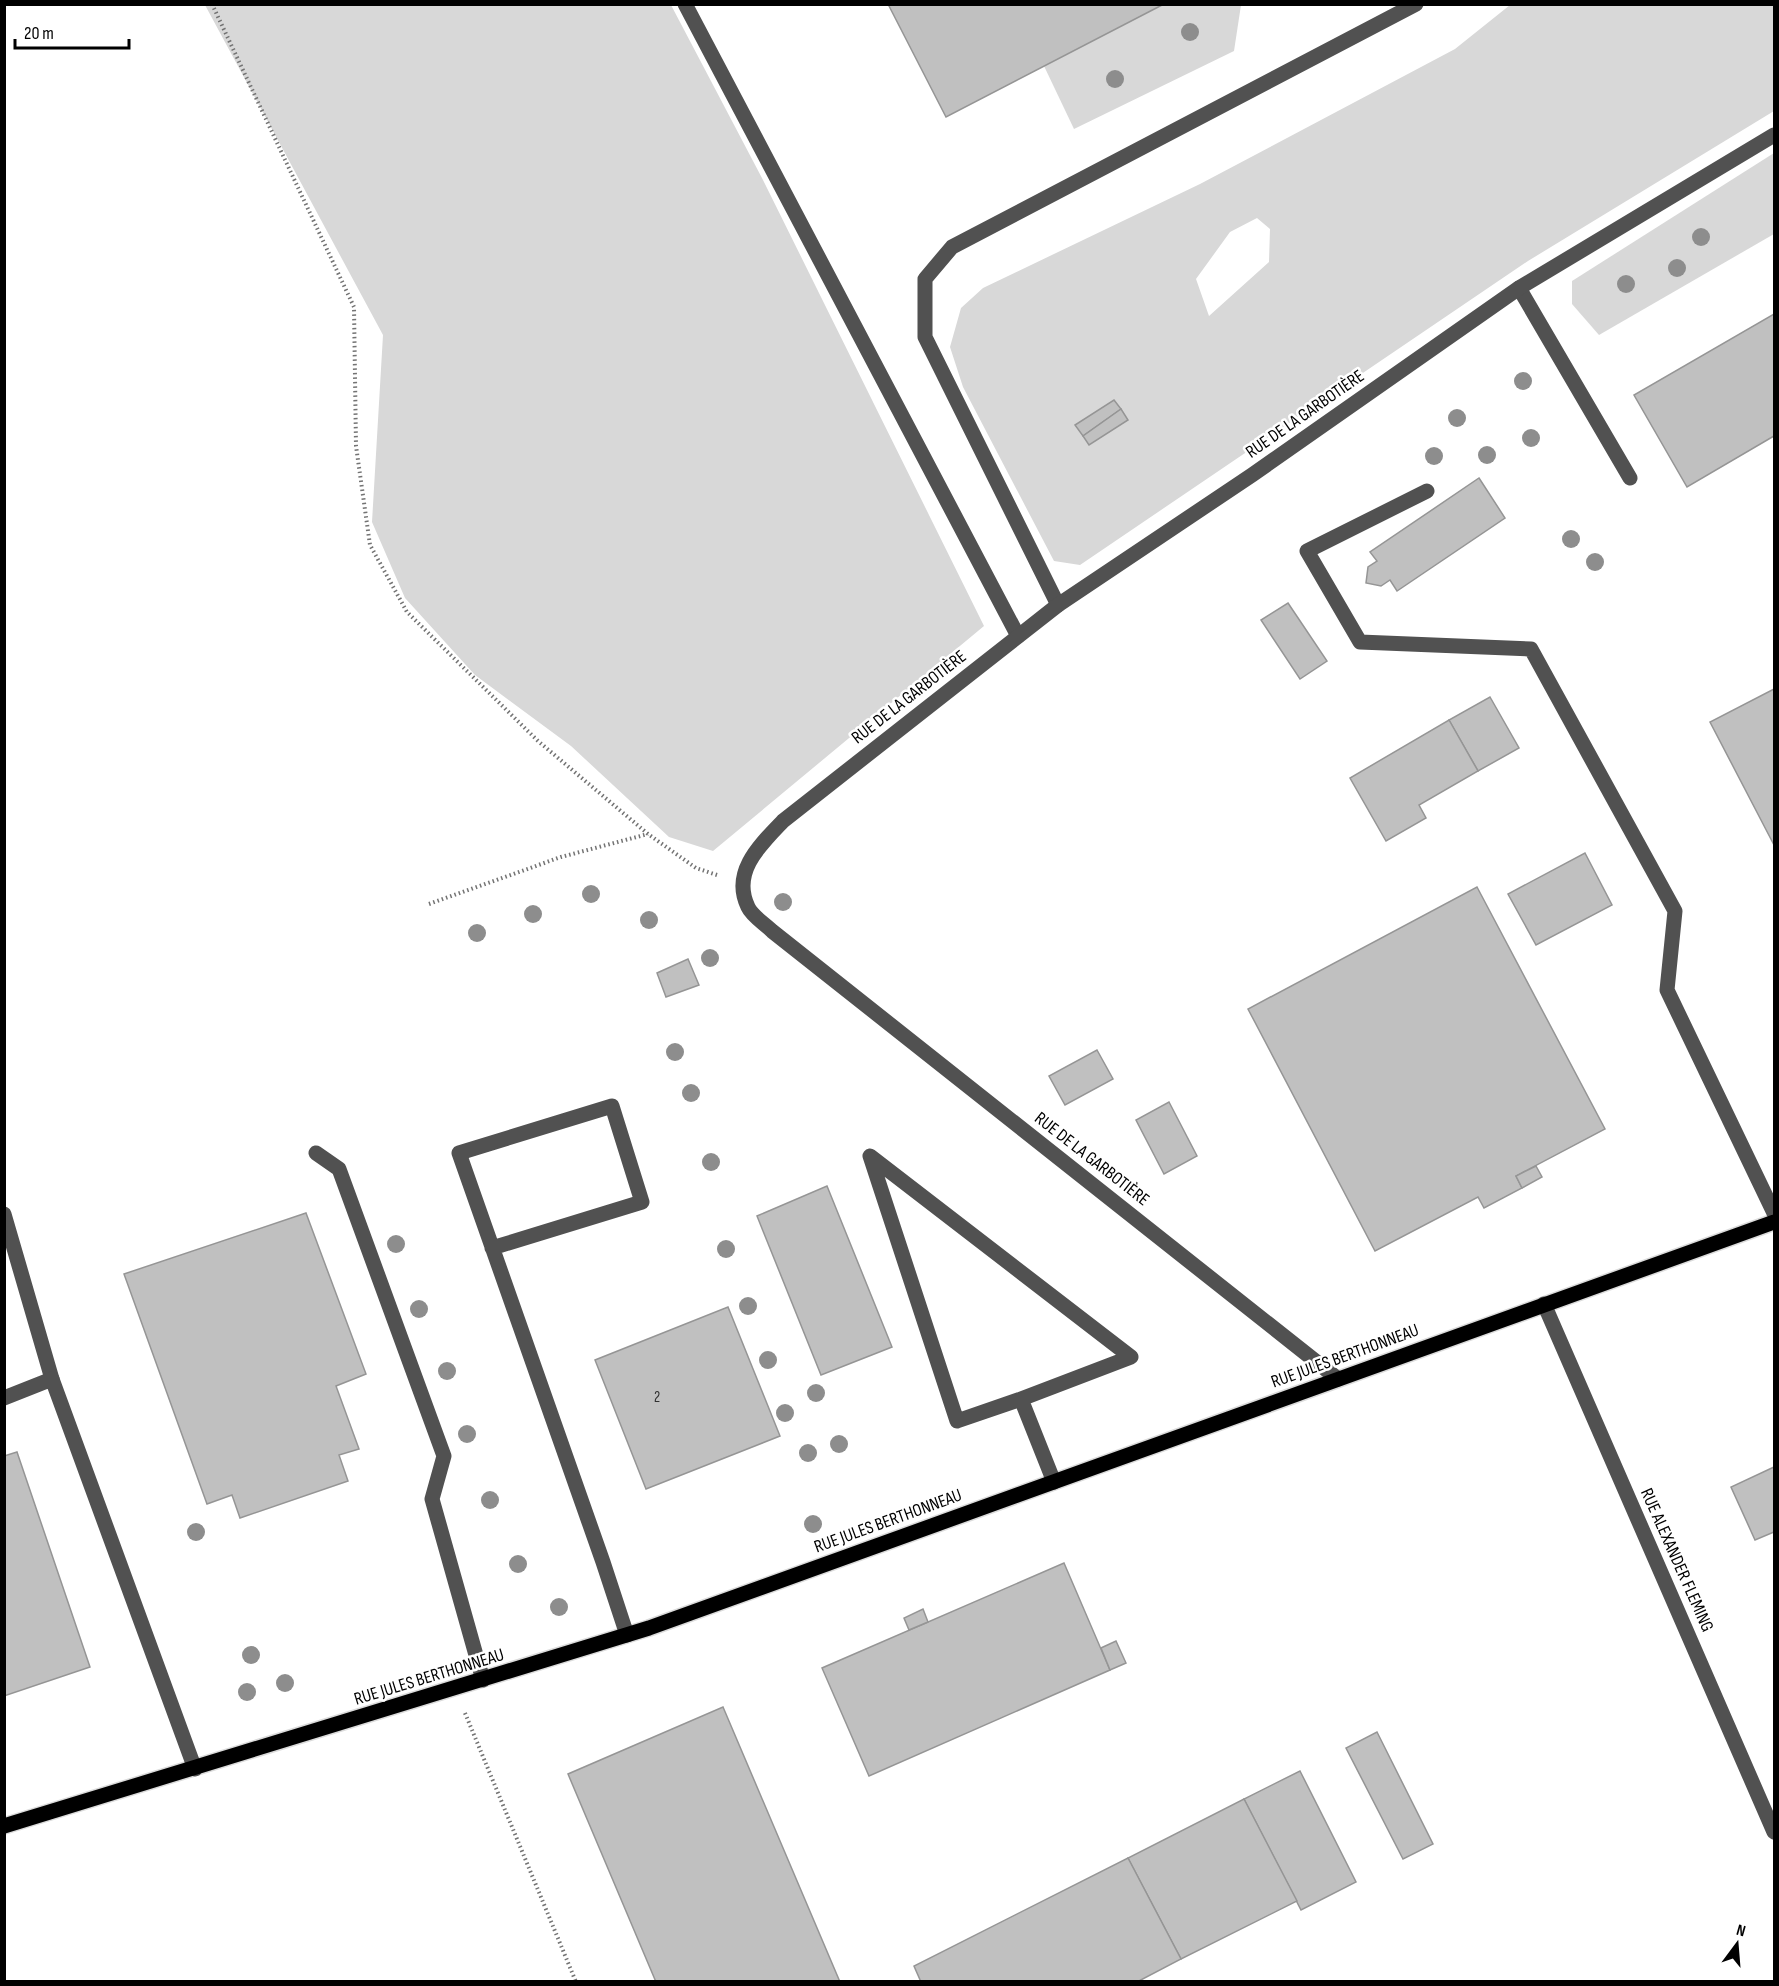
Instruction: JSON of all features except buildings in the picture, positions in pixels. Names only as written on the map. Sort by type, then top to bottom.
[{"type":"main road","name":"RUE JULES BERTHONNEAU","points":[[4,1826],[627,1635],[1774,1222]]},
{"type":"street","points":[[685,4],[1018,636]]},
{"type":"street","points":[[1058,605],[925,338],[925,279],[952,247],[1416,4]]},
{"type":"street","name":"RUE DE LA GARBOTIÈRE","points":[[1338,1379],[772,931],[749,909],[742,883],[755,851],[783,821],[1058,605],[1252,475],[1520,288],[1774,135]]},
{"type":"street","points":[[1520,288],[1630,478]]},
{"type":"street","points":[[1427,491],[1307,551],[1360,642],[1531,649],[1675,911],[1667,990],[1774,1213]]},
{"type":"street","points":[[492,1248],[642,1202],[612,1106],[459,1153],[492,1248],[627,1635]]},
{"type":"street","points":[[315,1153],[339,1170],[444,1456],[432,1499],[483,1680]]},
{"type":"street","points":[[870,1156],[1131,1358],[1021,1399],[957,1421],[870,1156]]},
{"type":"street","points":[[4,1214],[52,1379],[195,1769]]},
{"type":"street","name":"RUE ALEXANDER FLEMING","points":[[1544,1304],[1774,1832]]},
{"type":"street","points":[[4,1398],[52,1379]]},
{"type":"street","points":[[1021,1399],[1053,1482]]},
{"type":"path","points":[[212,4],[354,307],[356,446],[370,545],[407,612],[538,741],[648,834],[696,868],[742,883]]},
{"type":"path","points":[[429,904],[561,857],[648,834]]},
{"type":"path","points":[[456,1689],[576,1982]]},
{"type":"shaded area","points":[[1164,4],[1241,5],[1234,51],[1074,129],[1044,66]]},
{"type":"shaded area","points":[[205,5],[671,5],[763,180],[984,626],[713,851],[669,837],[571,746],[475,675],[405,598],[372,522],[383,335]]},
{"type":"shaded area","points":[[1510,5],[1774,5],[1774,111],[1528,261],[1080,565],[1054,561],[963,387],[950,347],[961,308],[983,288],[1200,184],[1455,49]],"holes":[[[1257,218],[1270,229],[1269,262],[1209,316],[1196,279],[1230,232]]]},
{"type":"shaded area","points":[[1774,153],[1774,234],[1599,335],[1572,304],[1572,281]]}]
